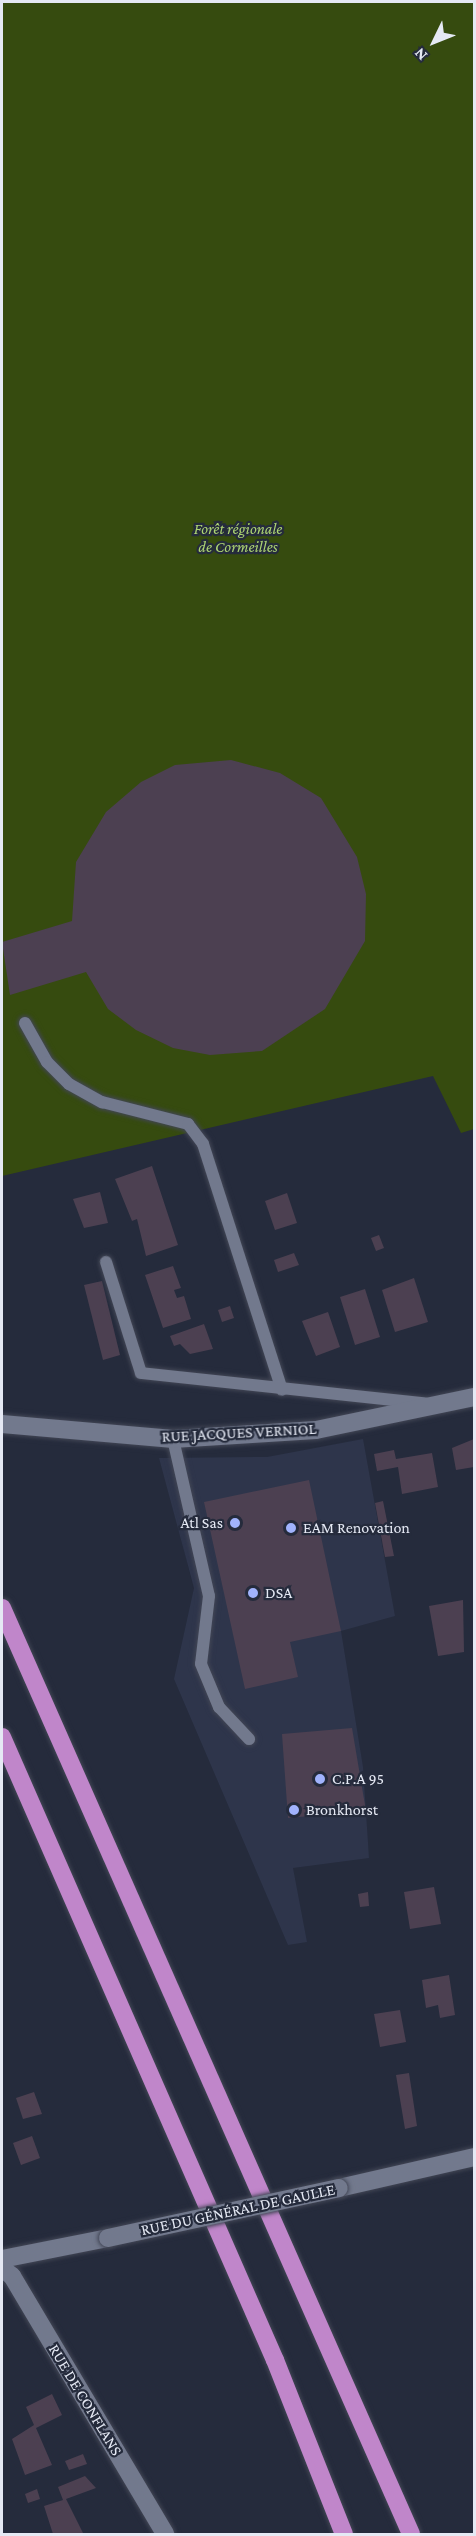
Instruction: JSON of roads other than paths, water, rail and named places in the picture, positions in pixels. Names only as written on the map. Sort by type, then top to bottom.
[{"type":"highway","points":[[2,1608],[411,2535]]},
{"type":"highway","points":[[2,1737],[275,2360],[344,2535]]},
{"type":"street","name":"RUE JACQUES VERNIOL","points":[[2,1424],[172,1439],[316,1430],[428,1404],[474,1397]]},
{"type":"street","name":"RUE DU GÉNÉRAL DE GAULLE","points":[[2,2259],[108,2238],[474,2157]]},
{"type":"street","name":"RUE DE CONFLANS","points":[[2,2268],[12,2276],[165,2535]]},
{"type":"lane","points":[[25,1023],[47,1062],[69,1084],[102,1102],[177,1119],[203,1144],[282,1390]]},
{"type":"lane","points":[[106,1262],[141,1373],[428,1404]]},
{"type":"lane","points":[[172,1439],[209,1596],[201,1664],[219,1707],[249,1739]]},
{"type":"place","name":"Atl Sas","points":[[235,1523]]},
{"type":"place","name":"EAM Renovation","points":[[291,1528]]},
{"type":"place","name":"DSA","points":[[253,1593]]},
{"type":"place","name":"C.P.A 95","points":[[320,1779]]},
{"type":"place","name":"Bronkhorst","points":[[294,1810]]},
{"type":"park label","name":"Forêt régionale de Cormeilles","points":[[238,538]]}]
